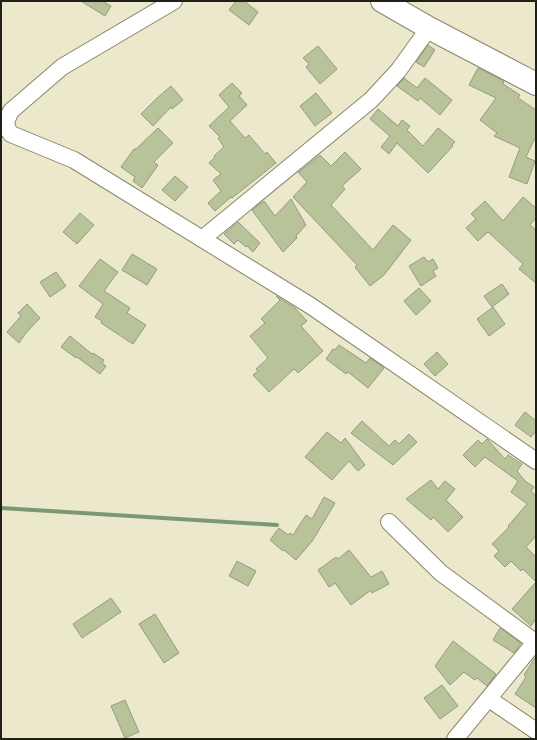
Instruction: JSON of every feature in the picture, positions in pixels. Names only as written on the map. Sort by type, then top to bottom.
[{"type":"street","points":[[174,1],[62,68],[11,111],[6,120],[6,136],[74,160],[311,306],[536,461]]},
{"type":"street","points":[[382,1],[429,28],[536,84]]},
{"type":"street","points":[[202,239],[371,100],[398,71],[429,28]]},
{"type":"street","points":[[389,522],[441,573],[536,642],[455,739]]},
{"type":"street","points":[[489,699],[536,731]]},
{"type":"building","points":[[81,1],[102,1],[111,6],[105,16]]},
{"type":"building","points":[[236,1],[244,1],[258,12],[249,25],[229,10]]},
{"type":"building","points":[[428,45],[435,50],[424,67],[416,62]]},
{"type":"building","points":[[318,46],[337,69],[320,84],[306,67],[309,64],[303,58]]},
{"type":"building","points":[[478,68],[504,81],[503,84],[520,95],[518,98],[536,110],[536,136],[526,157],[535,161],[527,184],[509,177],[520,148],[494,136],[497,133],[480,120],[496,98],[469,85]]},
{"type":"building","points":[[404,78],[417,88],[425,78],[452,100],[440,115],[420,98],[418,101],[397,86]]},
{"type":"building","points":[[232,83],[242,93],[239,96],[247,105],[230,121],[245,138],[249,135],[265,154],[267,152],[276,163],[215,211],[208,203],[221,191],[213,180],[221,174],[209,163],[224,147],[218,138],[220,137],[209,126],[229,107],[219,95]]},
{"type":"building","points":[[171,86],[183,100],[172,109],[171,107],[153,126],[141,114]]},
{"type":"building","points":[[316,93],[332,113],[315,126],[300,106]]},
{"type":"building","points":[[378,109],[398,126],[402,120],[410,126],[407,130],[423,146],[438,128],[455,142],[428,173],[397,143],[389,154],[381,147],[390,136],[370,119]]},
{"type":"building","points":[[158,128],[173,143],[154,162],[158,165],[142,188],[133,181],[135,177],[121,167],[134,149],[136,149]]},
{"type":"building","points":[[345,152],[361,169],[342,186],[345,189],[331,205],[373,250],[393,225],[411,240],[384,275],[370,286],[355,267],[357,265],[293,197],[307,182],[298,172],[320,155],[331,166]]},
{"type":"building","points":[[175,176],[188,187],[175,201],[162,190]]},
{"type":"building","points":[[523,197],[536,208],[536,218],[530,225],[536,230],[536,283],[519,269],[523,264],[488,232],[478,241],[466,228],[476,219],[471,214],[485,201],[503,221]]},
{"type":"building","points":[[291,199],[306,225],[296,236],[297,238],[283,252],[252,210],[264,201],[275,216]]},
{"type":"building","points":[[80,213],[94,225],[77,244],[63,232]]},
{"type":"building","points":[[238,222],[260,243],[253,252],[238,240],[234,244],[224,234]]},
{"type":"building","points":[[132,254],[157,269],[147,285],[122,270]]},
{"type":"building","points":[[424,257],[428,262],[433,259],[438,268],[433,271],[436,276],[421,286],[409,266]]},
{"type":"building","points":[[100,259],[118,272],[104,291],[130,308],[127,313],[146,325],[133,344],[101,323],[102,321],[95,317],[103,304],[79,286]]},
{"type":"building","points":[[56,272],[66,286],[50,297],[40,282]]},
{"type":"building","points":[[502,284],[509,294],[492,307],[484,296]]},
{"type":"building","points":[[419,288],[431,301],[416,315],[404,301]]},
{"type":"building","points":[[276,296],[295,308],[307,321],[301,326],[323,351],[298,373],[294,369],[269,392],[253,375],[258,371],[256,369],[268,358],[250,336],[265,323],[261,319],[280,300]]},
{"type":"building","points":[[27,304],[40,318],[19,343],[7,332],[21,316],[18,313]]},
{"type":"building","points":[[493,307],[505,324],[489,336],[477,319]]},
{"type":"building","points":[[70,336],[92,354],[93,353],[104,360],[102,363],[106,366],[100,374],[61,347]]},
{"type":"building","points":[[339,345],[366,363],[370,358],[384,368],[368,388],[348,372],[346,374],[326,359],[333,349],[335,350]]},
{"type":"building","points":[[437,352],[448,364],[435,376],[424,364]]},
{"type":"building","points":[[525,412],[536,421],[536,431],[531,437],[515,425]]},
{"type":"building","points":[[362,421],[389,446],[395,440],[399,444],[409,434],[417,442],[393,465],[351,433]]},
{"type":"building","points":[[327,432],[341,443],[345,438],[365,465],[358,471],[349,461],[332,480],[305,457]]},
{"type":"building","points":[[487,439],[505,459],[508,455],[522,464],[517,471],[525,481],[534,487],[531,491],[535,495],[536,494],[536,536],[526,547],[536,557],[536,582],[523,569],[521,571],[511,561],[505,567],[494,556],[499,551],[492,544],[509,527],[508,526],[527,504],[511,492],[518,481],[485,457],[475,467],[463,455],[478,440],[482,444]]},
{"type":"building","points":[[431,480],[438,489],[445,481],[455,489],[446,500],[463,517],[448,532],[433,517],[431,520],[406,499]]},
{"type":"building","points":[[324,497],[335,503],[313,540],[296,560],[270,540],[279,528],[288,535],[290,533],[293,535],[306,515],[312,519]]},
{"type":"building","points":[[349,550],[371,577],[382,571],[389,584],[372,593],[371,590],[351,605],[335,583],[329,587],[318,570],[336,557],[338,559]]},
{"type":"building","points":[[237,561],[256,571],[248,586],[229,576]]},
{"type":"building","points":[[536,582],[536,619],[531,626],[512,609]]},
{"type":"building","points":[[111,598],[121,612],[82,638],[73,624]]},
{"type":"building","points":[[155,614],[179,653],[164,663],[139,624]]},
{"type":"building","points":[[500,628],[521,643],[514,653],[493,640]]},
{"type":"building","points":[[453,641],[496,674],[487,686],[477,678],[475,680],[464,672],[450,685],[435,666]]},
{"type":"building","points":[[536,656],[536,708],[515,694],[526,677],[524,675]]},
{"type":"building","points":[[442,685],[458,706],[440,719],[424,698]]},
{"type":"building","points":[[125,700],[139,732],[125,738],[111,706]]},
{"type":"waterway","points":[[1,508],[277,525]]}]
